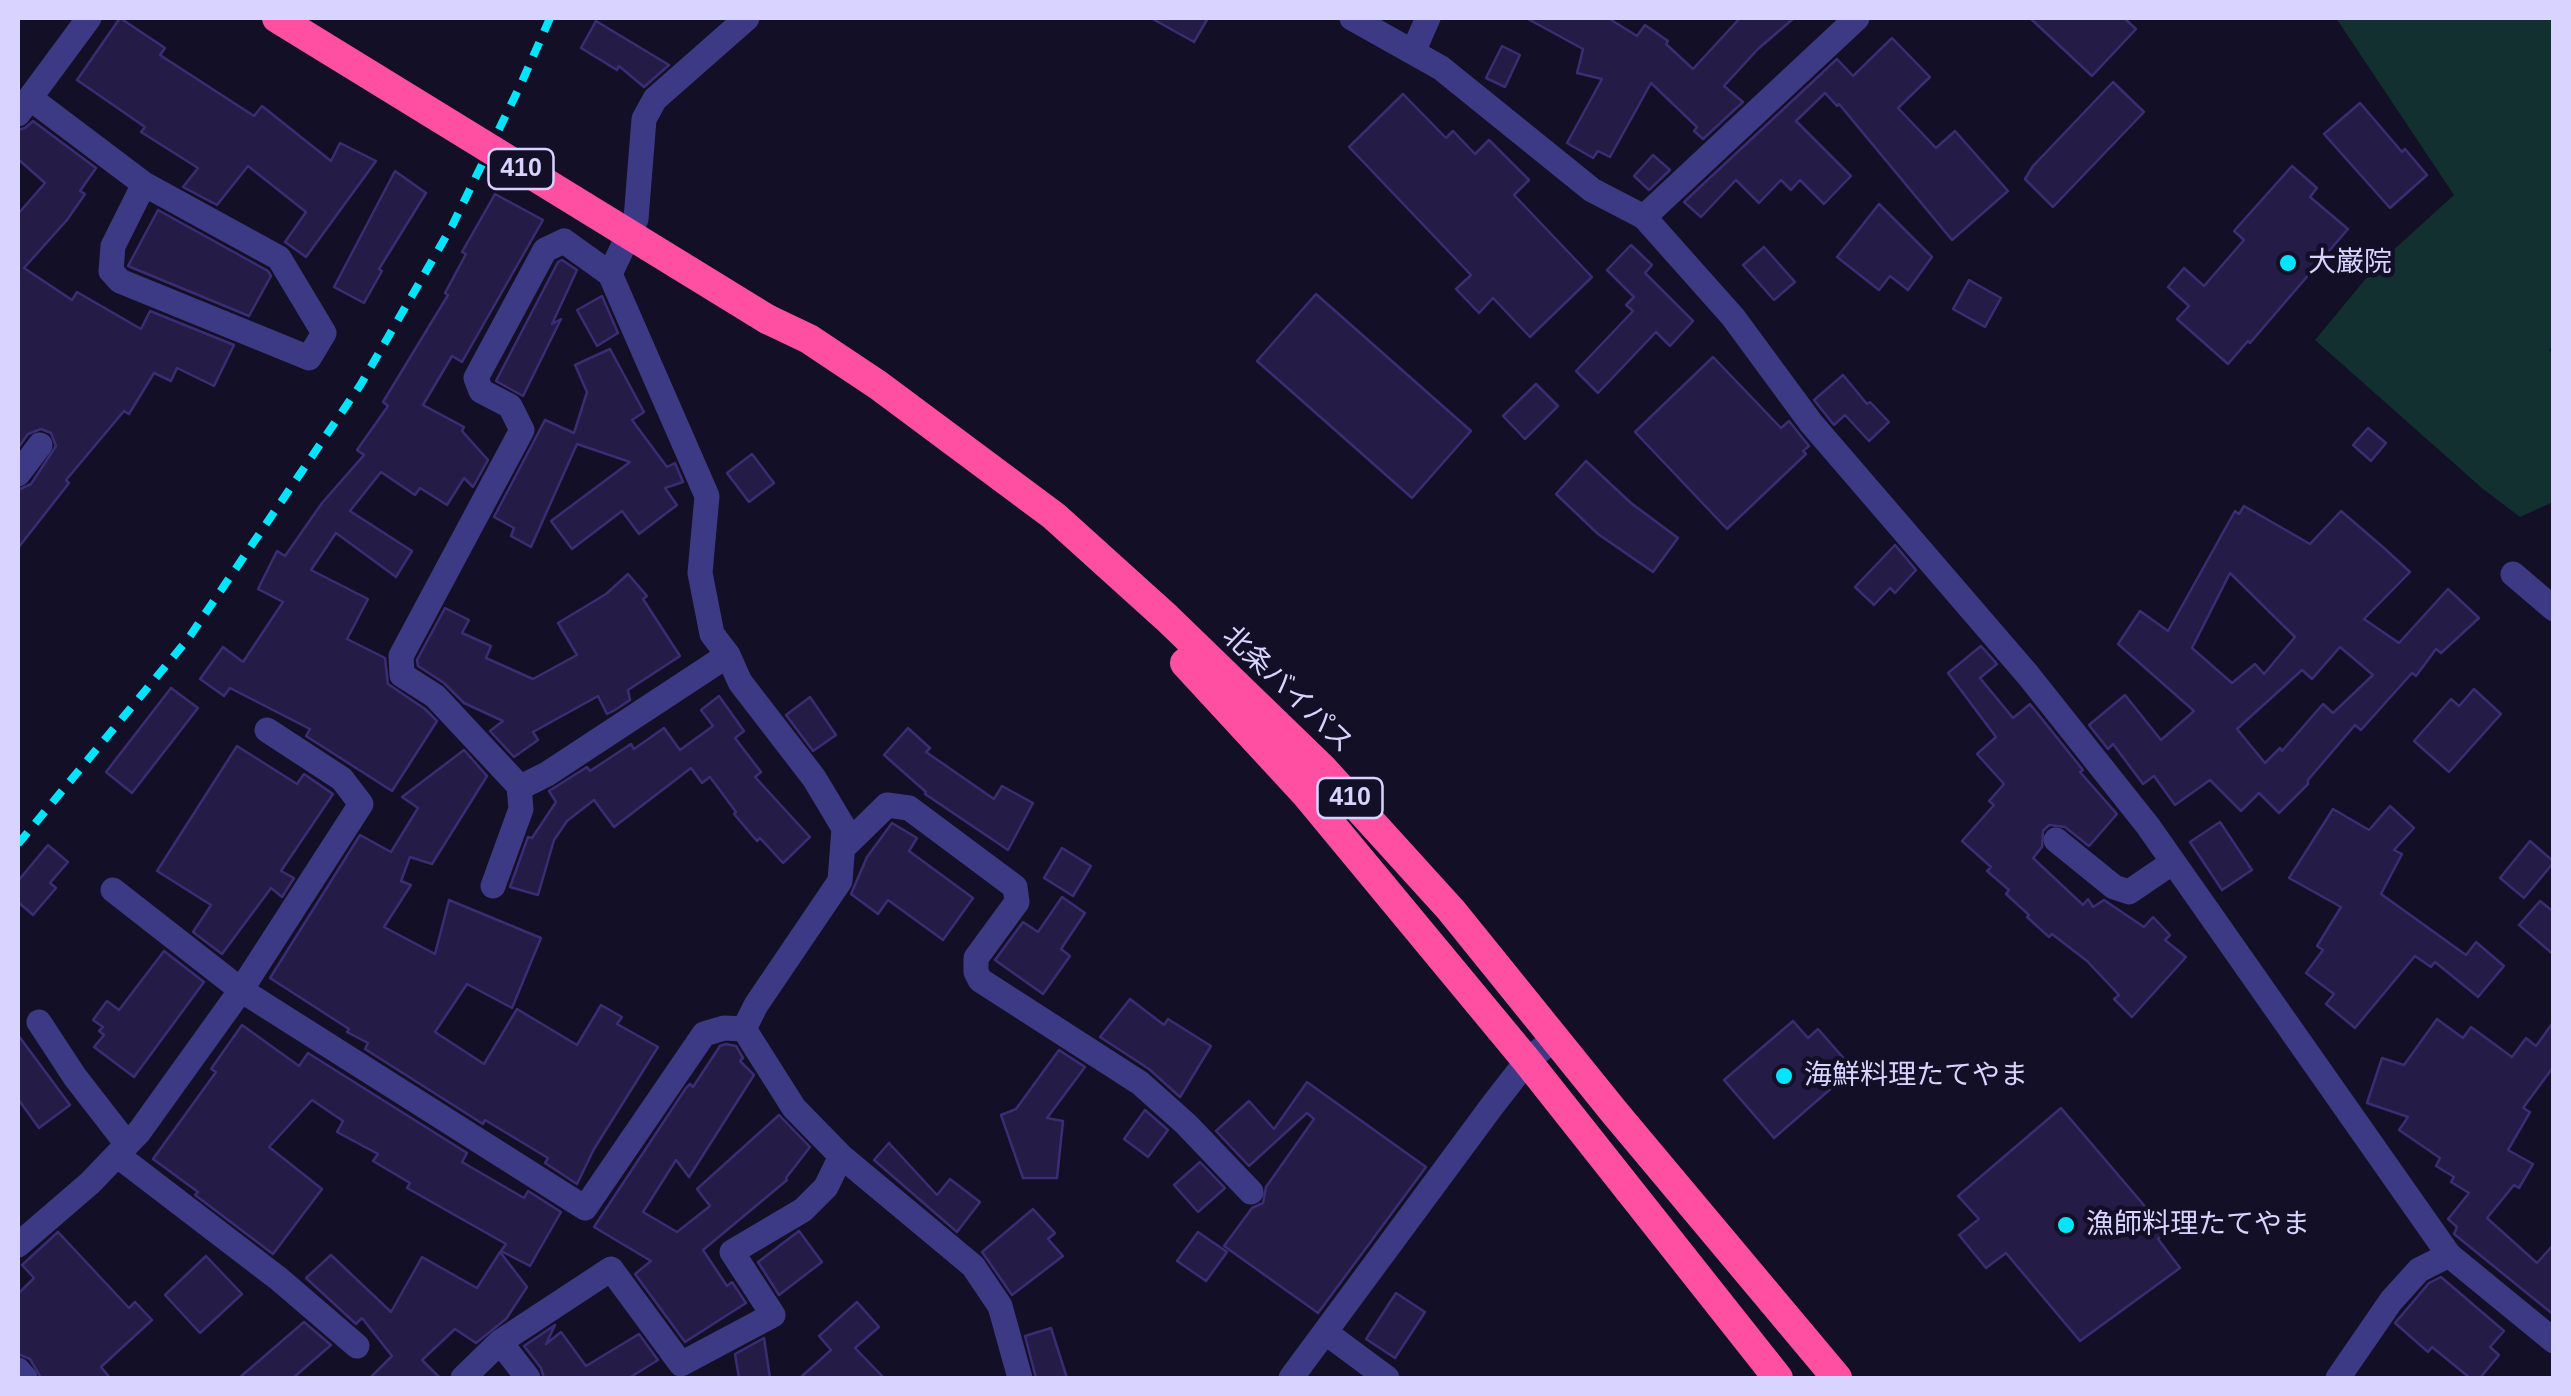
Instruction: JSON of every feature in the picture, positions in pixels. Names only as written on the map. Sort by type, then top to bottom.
[{"type":"highway","name":"北条バイパス","points":[[277,18],[766,318],[809,338],[932,422],[1054,516],[1335,782],[1451,910],[1838,1378]]},
{"type":"highway","name":"北条バイパス","points":[[766,318],[801,349],[870,393],[965,464],[1052,535],[1146,623],[1305,794],[1527,1061],[1778,1378]]},
{"type":"street","points":[[90,18],[24,106],[144,184],[279,258],[324,333],[309,358],[120,282],[111,271],[114,246],[144,184]]},
{"type":"street","points":[[610,274],[636,218],[644,119],[663,91],[747,18]]},
{"type":"street","points":[[1352,18],[1441,68],[1592,190],[1644,218],[1732,317],[1811,422],[2028,675],[2172,862],[2449,1255],[2554,1342]]},
{"type":"street","points":[[1412,52],[1428,18]]},
{"type":"street","points":[[1644,218],[1856,18]]},
{"type":"street","points":[[493,886],[521,809],[519,788],[435,696],[402,675],[400,656],[522,430],[510,406],[481,391],[476,378],[544,250],[564,241],[610,274],[707,496],[700,573],[712,634],[728,655],[740,682],[814,778],[844,828],[840,881],[744,1029]]},
{"type":"street","points":[[18,474],[40,445]]},
{"type":"street","points":[[2513,574],[2554,609]]},
{"type":"street","points":[[519,788],[728,655]]},
{"type":"street","points":[[18,1245],[90,1183],[166,1097],[241,990],[361,804],[342,779],[268,730]]},
{"type":"street","points":[[843,848],[887,805],[909,808],[1015,888],[1017,902],[976,958],[980,980],[1140,1084],[1186,1124],[1251,1192]]},
{"type":"street","points":[[2056,840],[2114,887],[2129,892],[2172,862]]},
{"type":"street","points":[[113,890],[241,990],[585,1208],[704,1034],[724,1028],[744,1029]]},
{"type":"street","points":[[39,1022],[122,1150],[357,1346]]},
{"type":"street","points":[[744,1029],[794,1108],[840,1156],[974,1266],[1000,1306],[1016,1377]]},
{"type":"street","points":[[1291,1378],[1527,1061],[1555,1038]]},
{"type":"street","points":[[463,1378],[500,1342],[611,1269],[681,1364],[774,1315],[732,1252],[804,1210],[826,1187],[840,1156]]},
{"type":"street","points":[[2338,1378],[2391,1301],[2419,1270],[2449,1255]]},
{"type":"street","points":[[1325,1332],[1387,1378]]},
{"type":"street","points":[[500,1342],[528,1378]]},
{"type":"street","points":[[18,1370],[25,1378]]},
{"type":"green space","points":[[2336,18],[2553,18],[2554,347],[2549,349],[2554,357],[2553,502],[2520,517],[2315,340],[2378,264],[2454,195]]},
{"type":"building","points":[[120,18],[165,48],[160,55],[254,116],[262,106],[331,161],[340,143],[376,161],[306,257],[285,242],[306,212],[248,166],[217,205],[183,187],[198,168],[141,132],[145,127],[77,80]]},
{"type":"building","points":[[1151,18],[1208,18],[1194,42]]},
{"type":"building","points":[[1526,18],[1608,18],[1637,36],[1645,25],[1668,41],[1666,44],[1693,69],[1740,18],[1794,18],[1724,86],[1743,102],[1703,139],[1694,131],[1697,127],[1651,83],[1610,157],[1598,151],[1593,158],[1567,143],[1602,79],[1577,73],[1583,49]]},
{"type":"building","points":[[2030,18],[2124,18],[2136,29],[2092,76]]},
{"type":"building","points":[[596,21],[669,65],[644,87],[619,66],[617,70],[581,48]]},
{"type":"building","points":[[1892,38],[1930,77],[1898,108],[1936,148],[1955,131],[2008,191],[1952,240],[1839,104],[1825,93],[1796,121],[1851,176],[1824,204],[1800,180],[1791,190],[1781,180],[1759,203],[1736,180],[1701,217],[1684,202],[1837,59],[1853,76]]},
{"type":"building","points":[[1502,46],[1520,55],[1505,87],[1486,78]]},
{"type":"building","points":[[2113,82],[2144,112],[2053,207],[2025,179]]},
{"type":"building","points":[[1403,94],[1446,138],[1453,131],[1475,154],[1489,140],[1529,180],[1514,195],[1592,277],[1530,337],[1493,298],[1479,313],[1456,289],[1471,275],[1349,147]]},
{"type":"building","points":[[2360,103],[2427,175],[2390,208],[2324,134]]},
{"type":"building","points":[[33,121],[96,168],[80,191],[85,194],[67,220],[24,268],[72,300],[77,292],[141,329],[150,311],[234,345],[214,386],[177,368],[171,381],[154,373],[129,414],[124,411],[66,480],[69,483],[18,548],[18,490],[31,484],[56,446],[51,433],[41,429],[28,434],[18,448],[18,214],[45,183],[18,159],[18,130]]},
{"type":"building","points":[[1653,155],[1670,170],[1649,190],[1634,176]]},
{"type":"building","name":"大巌院","points":[[2292,166],[2317,188],[2310,197],[2348,229],[2228,364],[2177,319],[2189,306],[2168,287],[2184,268],[2204,286],[2244,240],[2234,231]]},
{"type":"building","points":[[395,171],[426,193],[379,269],[382,271],[364,303],[334,287]]},
{"type":"building","points":[[495,194],[543,220],[462,362],[452,356],[423,405],[464,427],[462,431],[488,460],[473,487],[464,478],[447,505],[420,488],[415,495],[381,472],[350,511],[412,551],[396,577],[336,533],[311,570],[368,599],[347,639],[385,658],[388,684],[437,721],[392,791],[306,736],[310,729],[230,688],[224,696],[200,679],[223,647],[243,662],[283,602],[258,589],[277,551],[285,556],[322,503],[364,455],[357,450],[388,406],[383,402],[448,295],[445,293],[466,254],[462,252]]},
{"type":"building","points":[[1879,204],[1932,257],[1908,290],[1890,276],[1879,290],[1837,257]]},
{"type":"building","points":[[158,210],[268,271],[271,276],[249,316],[128,266]]},
{"type":"building","points":[[1631,245],[1652,265],[1645,273],[1693,321],[1670,346],[1656,332],[1598,393],[1576,371],[1633,311],[1626,305],[1634,297],[1607,270]]},
{"type":"building","points":[[1764,247],[1795,282],[1774,300],[1743,265]]},
{"type":"building","points":[[562,260],[577,270],[552,324],[561,319],[523,396],[496,381]]},
{"type":"building","points":[[1969,280],[2001,298],[1985,327],[1953,309]]},
{"type":"building","points":[[1316,294],[1471,431],[1412,498],[1257,361]]},
{"type":"building","points":[[602,296],[618,333],[597,346],[577,310]]},
{"type":"building","points":[[610,349],[644,412],[632,420],[667,467],[675,463],[683,482],[665,488],[677,505],[639,534],[622,511],[572,549],[551,521],[630,462],[577,444],[531,547],[511,536],[514,528],[494,517],[545,420],[574,433],[587,392],[575,365]]},
{"type":"building","points":[[1713,357],[1781,428],[1789,421],[1809,446],[1803,451],[1806,454],[1727,529],[1635,432]]},
{"type":"building","points":[[1843,375],[1867,404],[1870,402],[1889,422],[1869,441],[1845,415],[1834,425],[1814,400]]},
{"type":"building","points":[[1536,384],[1558,406],[1525,439],[1503,416]]},
{"type":"building","points":[[2368,428],[2386,443],[2371,461],[2353,445]]},
{"type":"building","points":[[752,454],[774,483],[749,502],[727,473]]},
{"type":"building","points":[[1586,461],[1631,503],[1678,538],[1653,572],[1598,534],[1556,494]]},
{"type":"building","points":[[2244,506],[2310,544],[2341,511],[2410,572],[2364,619],[2399,643],[2448,589],[2479,618],[2441,653],[2436,649],[2416,676],[2412,673],[2361,730],[2355,725],[2279,813],[2259,793],[2241,811],[2210,780],[2175,805],[2154,776],[2143,784],[2113,744],[2108,749],[2089,725],[2125,695],[2161,740],[2194,711],[2118,644],[2140,611],[2168,631],[2235,511],[2239,514]],"holes":[[[2230,573],[2295,637],[2264,674],[2255,664],[2232,683],[2192,648]],[[2340,647],[2373,675],[2333,713],[2323,704],[2282,751],[2280,748],[2265,763],[2237,729],[2302,670],[2312,679]]]},
{"type":"building","points":[[1895,545],[1916,570],[1895,593],[1890,588],[1874,605],[1855,587]]},
{"type":"building","points":[[628,574],[647,596],[643,599],[680,656],[628,690],[630,700],[615,710],[607,714],[598,696],[533,732],[538,740],[514,757],[490,731],[503,721],[464,703],[444,683],[418,666],[417,660],[445,608],[469,620],[462,633],[491,646],[486,658],[533,679],[577,655],[558,623],[606,594]]},
{"type":"building","points":[[1981,646],[1997,664],[1980,678],[2013,718],[2030,704],[2117,814],[2089,846],[2065,827],[2049,825],[2043,831],[2042,847],[2033,858],[2083,905],[2088,899],[2093,907],[2104,900],[2144,927],[2153,917],[2170,935],[2165,940],[2186,957],[2132,1017],[2114,999],[2119,995],[2087,961],[2052,934],[2049,937],[2027,917],[2006,894],[2009,890],[1987,871],[1991,867],[1962,841],[1994,805],[1989,801],[2004,784],[1977,754],[1996,737],[1948,673]]},
{"type":"building","points":[[171,688],[198,708],[132,793],[106,772]]},
{"type":"building","points":[[2474,689],[2501,714],[2449,772],[2414,741],[2451,699],[2459,706]]},
{"type":"building","points":[[719,696],[744,731],[735,738],[761,772],[755,777],[810,837],[783,863],[734,814],[710,777],[702,783],[691,768],[614,827],[594,800],[567,821],[554,840],[538,895],[510,887],[528,837],[532,838],[556,802],[549,791],[587,767],[590,771],[631,744],[634,749],[664,728],[680,750],[713,726],[701,710]]},
{"type":"building","points":[[810,697],[836,735],[813,751],[786,715]]},
{"type":"building","points":[[908,728],[930,748],[926,752],[994,799],[1002,786],[1033,803],[1008,850],[925,794],[884,755]]},
{"type":"building","points":[[237,746],[297,784],[304,774],[333,794],[281,871],[294,878],[282,897],[271,888],[222,954],[193,932],[211,905],[157,871]]},
{"type":"building","points":[[464,750],[487,776],[432,864],[410,857],[401,881],[411,885],[384,927],[435,954],[449,900],[541,938],[512,1008],[467,984],[435,1032],[484,1064],[517,1009],[577,1045],[601,1005],[622,1017],[617,1024],[658,1047],[594,1149],[577,1184],[545,1163],[548,1158],[485,1120],[483,1124],[365,1049],[368,1043],[270,978],[360,835],[391,852],[418,808],[402,797]]},
{"type":"building","points":[[2390,806],[2414,828],[2394,850],[2402,854],[2381,894],[2466,955],[2476,942],[2504,966],[2478,997],[2435,962],[2431,967],[2415,956],[2355,1028],[2326,1004],[2334,994],[2306,973],[2323,950],[2317,946],[2341,907],[2289,878],[2333,809],[2369,830]]},
{"type":"building","points":[[2220,822],[2252,870],[2222,890],[2190,842]]},
{"type":"building","points":[[892,823],[917,838],[909,851],[973,898],[943,940],[888,900],[878,914],[851,894],[867,857]]},
{"type":"building","points":[[2530,841],[2554,862],[2524,898],[2500,878]]},
{"type":"building","points":[[48,845],[68,862],[50,883],[56,888],[33,915],[18,902],[18,881]]},
{"type":"building","points":[[1062,848],[1091,866],[1073,896],[1044,878]]},
{"type":"building","points":[[1062,897],[1085,913],[1061,949],[1070,956],[1043,994],[995,960],[1023,922],[1038,932]]},
{"type":"building","points":[[2540,901],[2554,912],[2554,955],[2519,925]]},
{"type":"building","points":[[164,951],[204,982],[134,1077],[94,1047],[104,1035],[99,1031],[103,1027],[93,1020],[107,1001],[119,1010]]},
{"type":"building","points":[[1130,999],[1164,1025],[1168,1019],[1211,1046],[1180,1097],[1149,1069],[1100,1037]]},
{"type":"building","points":[[2437,1019],[2463,1038],[2471,1027],[2512,1057],[2526,1038],[2536,1046],[2554,1021],[2554,1066],[2523,1108],[2530,1112],[2508,1150],[2533,1164],[2519,1188],[2514,1185],[2487,1218],[2537,1263],[2554,1244],[2554,1315],[2454,1234],[2457,1227],[2448,1219],[2469,1193],[2436,1166],[2440,1158],[2399,1130],[2408,1117],[2367,1103],[2382,1058],[2404,1065]]},
{"type":"building","name":"海鮮料理たてやま","points":[[1793,1021],[1808,1038],[1818,1029],[1847,1062],[1836,1072],[1842,1079],[1774,1138],[1724,1080]]},
{"type":"building","points":[[242,1025],[299,1066],[308,1053],[467,1153],[462,1162],[524,1198],[528,1191],[561,1212],[530,1266],[501,1251],[506,1244],[407,1188],[410,1183],[373,1161],[378,1154],[337,1132],[343,1121],[312,1100],[269,1147],[322,1189],[273,1254],[195,1195],[198,1192],[153,1159],[216,1072],[211,1069]]},
{"type":"building","points":[[18,1035],[70,1105],[39,1128],[18,1099]]},
{"type":"building","points":[[720,1046],[736,1046],[743,1058],[740,1061],[754,1075],[689,1177],[676,1160],[643,1212],[677,1232],[710,1206],[697,1189],[779,1115],[810,1147],[787,1180],[703,1250],[727,1286],[732,1282],[746,1303],[685,1342],[635,1274],[651,1261],[594,1227],[686,1088],[690,1084],[693,1087]]},
{"type":"building","points":[[1059,1050],[1085,1067],[1047,1118],[1063,1121],[1057,1178],[1023,1178],[1001,1115],[1016,1109]]},
{"type":"building","points":[[1307,1082],[1426,1167],[1318,1313],[1224,1246],[1252,1208],[1263,1203],[1266,1187],[1314,1119],[1307,1113],[1249,1166],[1216,1131],[1249,1101],[1274,1129]]},
{"type":"building","name":"漁師料理たてやま","points":[[2061,1108],[2166,1231],[2158,1239],[2180,1268],[2080,1341],[2006,1253],[1986,1268],[1959,1235],[1979,1219],[1958,1196]]},
{"type":"building","points":[[1145,1110],[1168,1130],[1148,1157],[1124,1139]]},
{"type":"building","points":[[889,1143],[937,1195],[950,1179],[980,1202],[957,1232],[874,1160]]},
{"type":"building","points":[[1200,1162],[1225,1188],[1198,1212],[1174,1185]]},
{"type":"building","points":[[1033,1209],[1055,1233],[1048,1239],[1063,1256],[1012,1295],[982,1252]]},
{"type":"building","points":[[799,1231],[822,1262],[779,1295],[758,1262]]},
{"type":"building","points":[[58,1232],[129,1308],[135,1302],[152,1320],[101,1367],[110,1378],[41,1378],[30,1359],[18,1354],[18,1294],[34,1278],[22,1265]]},
{"type":"building","points":[[1198,1232],[1227,1252],[1206,1281],[1177,1261]]},
{"type":"building","points":[[500,1252],[527,1287],[506,1319],[476,1343],[455,1329],[422,1360],[440,1378],[370,1378],[392,1356],[362,1318],[356,1324],[306,1278],[331,1255],[391,1312],[422,1257],[477,1288]]},
{"type":"building","points":[[206,1256],[242,1294],[200,1333],[165,1295]]},
{"type":"building","points":[[2441,1277],[2504,1331],[2490,1347],[2499,1355],[2480,1378],[2470,1378],[2432,1347],[2428,1352],[2395,1323],[2429,1283]]},
{"type":"building","points":[[1396,1293],[1425,1312],[1395,1358],[1366,1339]]},
{"type":"building","points":[[857,1302],[879,1327],[855,1348],[884,1378],[800,1378],[831,1350],[819,1336]]},
{"type":"building","points":[[304,1322],[331,1345],[293,1378],[239,1378]]},
{"type":"building","points":[[555,1325],[546,1344],[561,1332],[586,1366],[639,1334],[658,1360],[629,1378],[544,1378],[524,1346]]},
{"type":"building","points":[[1051,1328],[1067,1378],[1036,1378],[1025,1336]]},
{"type":"building","points":[[764,1338],[770,1378],[739,1378],[735,1354]]},
{"type":"railway","points":[[18,844],[188,639],[361,384],[452,226],[550,18]]},
{"type":"place","name":"大巌院","points":[[2288,263]]},
{"type":"place","name":"海鮮料理たてやま","points":[[1784,1076]]},
{"type":"place","name":"漁師料理たてやま","points":[[2066,1225]]}]
